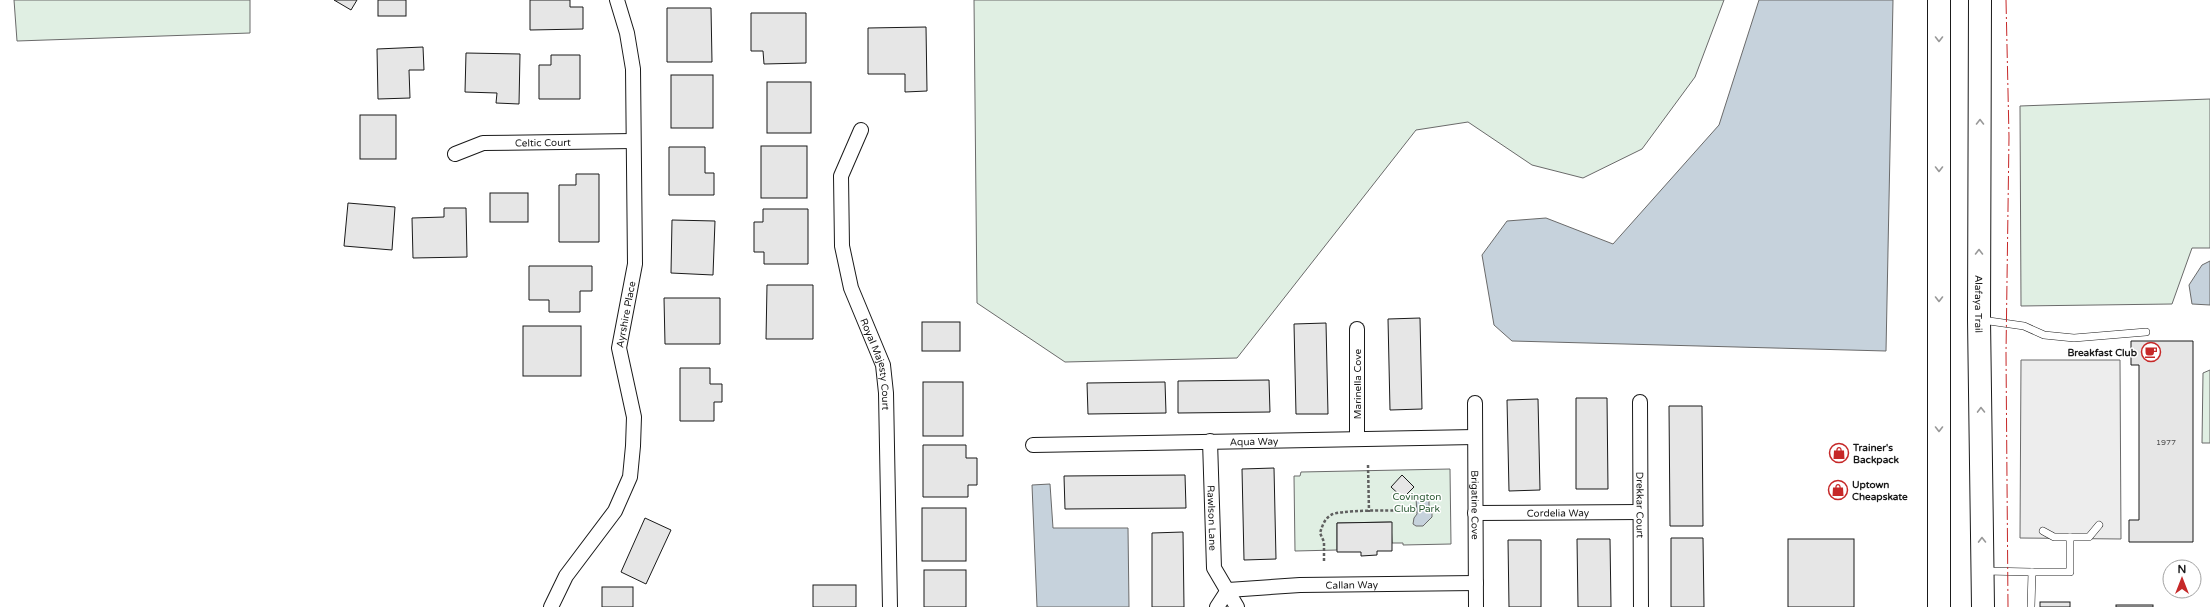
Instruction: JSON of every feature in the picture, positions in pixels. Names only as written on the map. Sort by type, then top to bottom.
[{"type":"main road","points":[[1938,607],[1939,0]]},
{"type":"main road","name":"Alafaya Trail","points":[[1980,0],[1979,320],[1983,607]]},
{"type":"street","name":"Ayrshire Place","points":[[551,607],[566,576],[615,511],[630,478],[634,417],[619,348],[635,264],[633,69],[627,33],[617,0]]},
{"type":"street","name":"Royal Majesty Court","points":[[861,130],[841,176],[842,246],[851,288],[883,365],[886,393],[890,607]]},
{"type":"street","name":"Celtic Court","points":[[455,154],[483,143],[633,141]]},
{"type":"street","name":"Marinella Cove","points":[[1356,329],[1357,438]]},
{"type":"street","name":"Drekkar Court","points":[[1640,402],[1641,607]]},
{"type":"street","name":"Brigatine Cove","points":[[1475,403],[1476,607]]},
{"type":"street","name":"Aqua Way","points":[[1033,445],[1475,437]]},
{"type":"street","name":"Rawlson Lane","points":[[1210,441],[1214,568],[1237,607]]},
{"type":"street","name":"Cordelia Way","points":[[1475,513],[1640,512]]},
{"type":"street","name":"Callan Way","points":[[1228,590],[1300,585],[1476,583]]},
{"type":"street","points":[[1217,607],[1228,590]]},
{"type":"lane","points":[[1979,320],[2024,326],[2044,335],[2074,338],[2146,332]]},
{"type":"lane","points":[[2043,531],[2054,537],[2089,537],[2099,525]]},
{"type":"lane","points":[[1983,571],[2070,572],[2070,537]]},
{"type":"lane","points":[[2031,607],[2032,572]]},
{"type":"path","points":[[1368,465],[1370,512]]},
{"type":"path","points":[[1324,561],[1324,542],[1320,534],[1324,522],[1331,514],[1343,512],[1401,511]]},
{"type":"green space","points":[[14,0],[250,0],[250,33],[17,41]]},
{"type":"green space","points":[[974,0],[1724,0],[1695,77],[1642,149],[1583,178],[1532,165],[1468,122],[1416,130],[1237,358],[1065,362],[977,303]]},
{"type":"green space","points":[[2210,99],[2210,248],[2192,248],[2172,304],[2021,306],[2020,106]]},
{"type":"green space","points":[[2210,370],[2210,443],[2202,443],[2203,373]]},
{"type":"green space","name":"Covington Club Park","points":[[1450,469],[1451,544],[1403,545],[1403,543],[1392,543],[1391,522],[1337,523],[1337,550],[1295,551],[1294,476],[1300,476],[1301,472]]},
{"type":"shaded area","points":[[1759,0],[1893,0],[1886,351],[1512,341],[1494,325],[1482,255],[1507,221],[1546,218],[1613,244],[1719,125]]},
{"type":"shaded area","points":[[2210,261],[2210,305],[2192,304],[2189,285],[2202,265]]},
{"type":"shaded area","points":[[2021,360],[2120,360],[2121,539],[2020,538]]},
{"type":"shaded area","points":[[1050,484],[1053,528],[1128,528],[1129,607],[1037,607],[1032,485]]},
{"type":"shaded area","points":[[1418,496],[1425,496],[1429,499],[1429,509],[1432,511],[1432,517],[1423,526],[1416,526],[1413,524],[1414,518],[1417,514],[1416,498]]},
{"type":"building","points":[[334,0],[357,0],[351,10]]},
{"type":"building","points":[[378,0],[406,0],[406,16],[378,16]]},
{"type":"building","points":[[530,0],[570,0],[570,7],[583,7],[583,29],[530,30]]},
{"type":"building","points":[[667,8],[711,8],[712,62],[667,62]]},
{"type":"building","points":[[751,13],[806,13],[806,63],[764,64],[763,51],[751,51]]},
{"type":"building","points":[[926,27],[927,91],[905,92],[905,74],[868,74],[868,28]]},
{"type":"building","points":[[423,47],[424,70],[409,70],[410,98],[378,99],[377,49]]},
{"type":"building","points":[[466,53],[520,54],[519,104],[496,103],[497,93],[465,92]]},
{"type":"building","points":[[551,55],[580,55],[580,99],[539,99],[539,65],[551,65]]},
{"type":"building","points":[[671,75],[713,75],[713,128],[671,128]]},
{"type":"building","points":[[767,82],[811,82],[811,133],[767,133]]},
{"type":"building","points":[[360,115],[396,115],[396,159],[360,159]]},
{"type":"building","points":[[761,146],[807,146],[807,198],[761,198]]},
{"type":"building","points":[[669,147],[705,147],[705,173],[714,173],[714,195],[669,195]]},
{"type":"building","points":[[576,174],[599,174],[599,242],[559,242],[559,185],[576,185]]},
{"type":"building","points":[[490,193],[528,193],[528,222],[490,222]]},
{"type":"building","points":[[348,203],[395,207],[392,250],[344,246]]},
{"type":"building","points":[[444,208],[466,208],[467,257],[413,258],[412,218],[444,217]]},
{"type":"building","points":[[763,209],[808,209],[808,264],[764,264],[764,252],[754,252],[754,222],[763,222]]},
{"type":"building","points":[[672,220],[715,221],[713,275],[671,273]]},
{"type":"building","points":[[529,266],[592,266],[592,291],[580,291],[580,312],[549,312],[549,300],[529,300]]},
{"type":"building","points":[[767,285],[813,285],[813,339],[766,339]]},
{"type":"building","points":[[664,298],[720,298],[720,344],[665,344]]},
{"type":"building","points":[[1420,318],[1422,409],[1390,410],[1388,319]]},
{"type":"building","points":[[922,322],[960,322],[960,351],[922,351]]},
{"type":"building","points":[[1326,323],[1328,414],[1296,414],[1294,324]]},
{"type":"building","points":[[523,326],[581,326],[581,376],[523,376]]},
{"type":"building","points":[[2131,341],[2193,341],[2193,542],[2129,542],[2129,520],[2139,520],[2139,365],[2131,365]]},
{"type":"building","points":[[680,368],[710,368],[710,384],[722,384],[722,402],[714,402],[714,421],[680,421]]},
{"type":"building","points":[[1269,380],[1270,412],[1178,413],[1178,381]]},
{"type":"building","points":[[923,382],[963,382],[963,436],[923,436]]},
{"type":"building","points":[[1165,382],[1166,413],[1088,414],[1087,383]]},
{"type":"building","points":[[1576,398],[1607,398],[1608,489],[1576,489]]},
{"type":"building","points":[[1538,399],[1540,490],[1509,491],[1507,400]]},
{"type":"building","points":[[1669,406],[1702,406],[1703,526],[1670,526]]},
{"type":"building","points":[[923,445],[966,445],[966,458],[977,458],[977,485],[968,485],[968,497],[923,497]]},
{"type":"building","points":[[1274,468],[1276,559],[1244,560],[1242,469]]},
{"type":"building","points":[[1185,475],[1186,508],[1065,509],[1064,476]]},
{"type":"building","points":[[1402,475],[1414,487],[1403,498],[1391,487]]},
{"type":"building","points":[[922,508],[966,508],[966,561],[922,561]]},
{"type":"building","points":[[645,518],[671,530],[646,584],[621,572]]},
{"type":"building","points":[[1392,522],[1392,551],[1377,551],[1377,555],[1361,556],[1361,552],[1337,552],[1337,523]]},
{"type":"building","points":[[1183,532],[1184,607],[1152,607],[1152,533]]},
{"type":"building","points":[[1671,538],[1703,538],[1704,607],[1671,607]]},
{"type":"building","points":[[1577,539],[1610,539],[1611,607],[1578,607]]},
{"type":"building","points":[[1788,539],[1854,539],[1854,607],[1788,607]]},
{"type":"building","points":[[1508,540],[1541,540],[1541,607],[1509,607]]},
{"type":"building","points":[[924,570],[966,570],[966,607],[924,607]]},
{"type":"building","points":[[813,585],[856,585],[856,607],[813,607]]},
{"type":"building","points":[[602,587],[633,587],[633,607],[602,607]]},
{"type":"building","points":[[2040,602],[2070,602],[2070,607],[2040,607]]},
{"type":"building","points":[[2116,605],[2153,605],[2153,607],[2116,607]]},
{"type":"power","points":[[2006,0],[2009,137],[2006,353],[2008,607]]},
{"type":"place","name":"Breakfast Club","points":[[2151,352]]},
{"type":"place","name":"Trainer's Backpack","points":[[1839,453]]},
{"type":"place","name":"Uptown Cheapskate","points":[[1838,490]]}]
